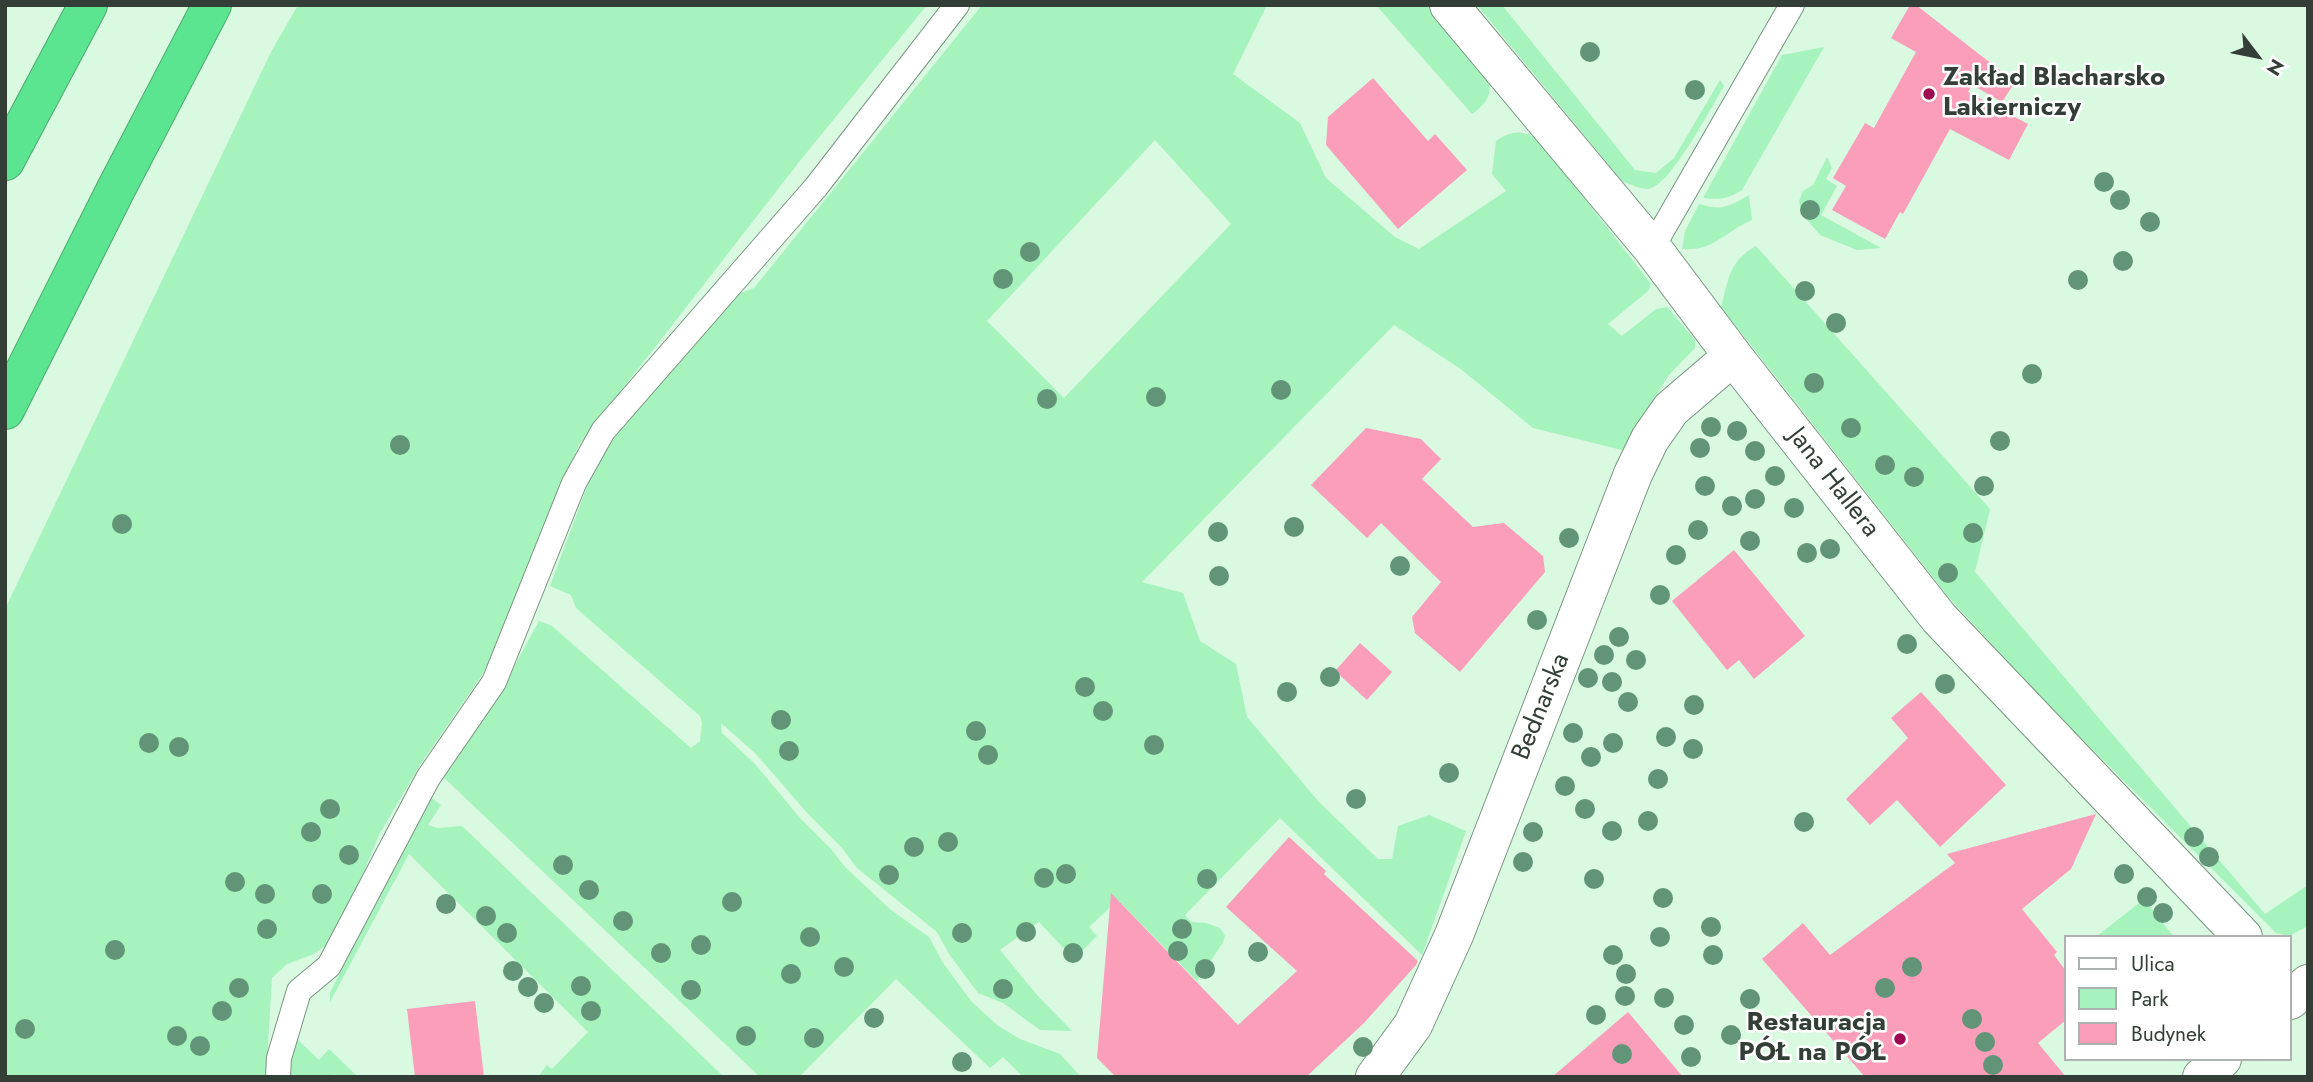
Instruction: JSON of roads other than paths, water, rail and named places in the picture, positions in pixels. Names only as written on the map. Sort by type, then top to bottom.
[{"type":"highway","points":[[5,161],[88,5]]},
{"type":"highway","points":[[5,410],[212,5]]},
{"type":"street","name":"Jana Hallera","points":[[1450,5],[1651,248],[1939,618],[2241,935]]},
{"type":"street","name":"Bednarska","points":[[1375,1077],[1413,1025],[1454,935],[1628,487],[1650,439],[1671,409],[1733,356]]},
{"type":"street","points":[[2202,1077],[2220,1061]]},
{"type":"lane","points":[[278,1077],[279,1058],[299,991],[329,966],[428,778],[494,682],[575,483],[604,431],[816,187],[957,5]]},
{"type":"lane","points":[[1651,248],[1792,5]]},
{"type":"place","name":"Zakład Blacharsko Lakierniczy","points":[[1929,94]]},
{"type":"place","name":"Restauracja PÓŁ na PÓŁ","points":[[1900,1039]]}]
